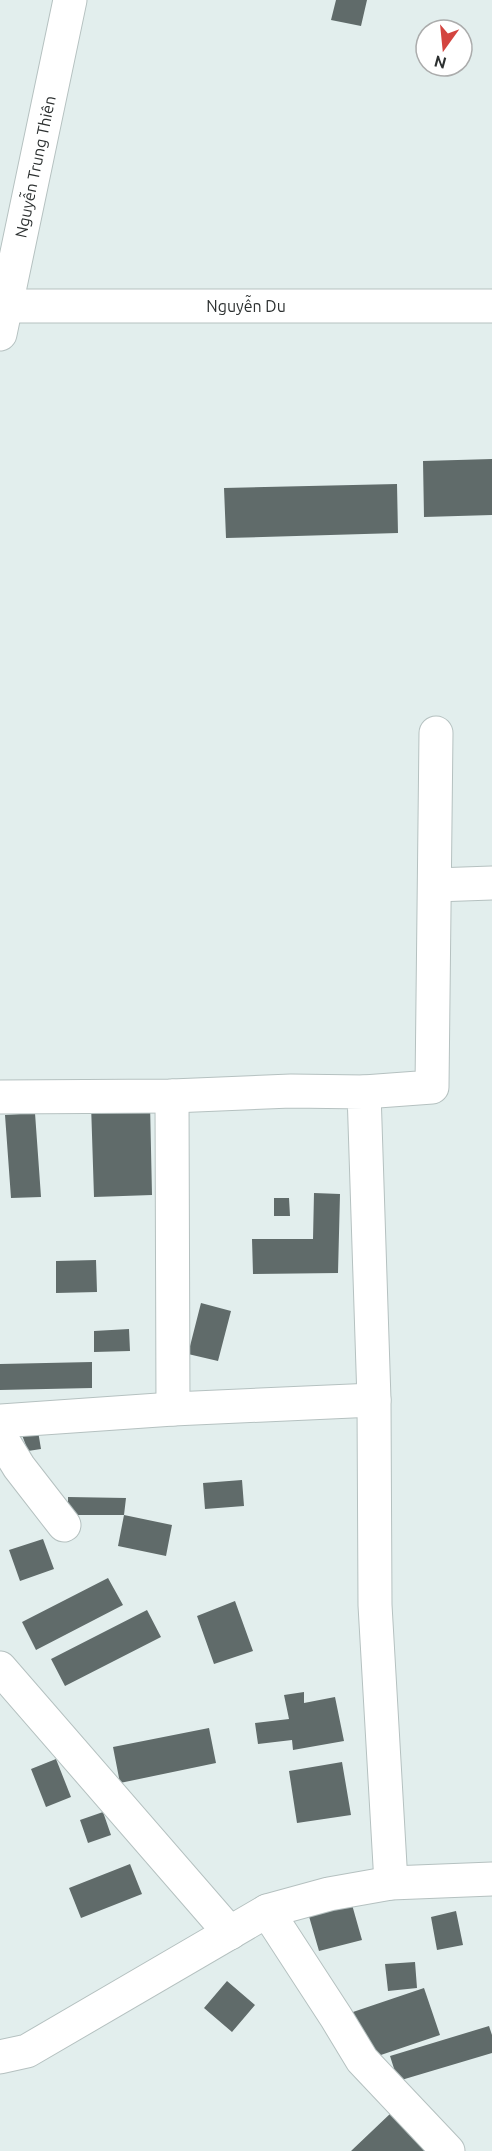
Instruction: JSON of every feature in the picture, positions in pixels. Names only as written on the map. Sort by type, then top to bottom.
[{"type":"street","name":"Nguyễn Trung Thiên","points":[[2,315],[70,0]]},
{"type":"street","name":"Nguyễn Du","points":[[2,315],[492,306]]},
{"type":"street","points":[[0,1097],[172,1096],[291,1091],[364,1092],[432,1087],[436,733]]},
{"type":"street","points":[[435,885],[492,883]]},
{"type":"street","points":[[364,1092],[374,1400],[375,1605],[391,1883]]},
{"type":"street","points":[[172,1096],[173,1409]]},
{"type":"street","points":[[0,1421],[173,1409],[374,1400]]},
{"type":"street","points":[[0,1437],[19,1467],[64,1525]]},
{"type":"street","points":[[0,1668],[230,1933]]},
{"type":"street","points":[[0,2057],[27,2051],[267,1911],[329,1894],[391,1883],[492,1879]]},
{"type":"street","points":[[267,1911],[362,2060],[448,2151]]},
{"type":"building","points":[[336,0],[367,0],[361,26],[331,20]]},
{"type":"building","points":[[492,459],[492,515],[424,517],[423,461]]},
{"type":"building","points":[[397,484],[398,533],[226,538],[224,488]]},
{"type":"building","points":[[150,1103],[152,1195],[94,1197],[91,1104]]},
{"type":"building","points":[[35,1113],[41,1197],[11,1198],[5,1115]]},
{"type":"building","points":[[314,1193],[340,1194],[338,1273],[253,1274],[252,1239],[313,1239]]},
{"type":"building","points":[[274,1198],[289,1198],[290,1216],[274,1216]]},
{"type":"building","points":[[96,1260],[97,1292],[56,1293],[56,1261]]},
{"type":"building","points":[[201,1303],[231,1311],[218,1361],[188,1354]]},
{"type":"building","points":[[129,1329],[130,1351],[94,1352],[94,1331]]},
{"type":"building","points":[[92,1362],[92,1388],[0,1390],[0,1364]]},
{"type":"building","points":[[37,1425],[41,1449],[28,1451],[19,1427]]},
{"type":"building","points":[[242,1480],[244,1506],[205,1509],[203,1483]]},
{"type":"building","points":[[68,1497],[126,1498],[124,1515],[68,1515]]},
{"type":"building","points":[[124,1515],[172,1525],[166,1556],[118,1546]]},
{"type":"building","points":[[43,1539],[54,1569],[20,1581],[9,1550]]},
{"type":"building","points":[[108,1578],[123,1605],[36,1650],[22,1622]]},
{"type":"building","points":[[235,1601],[253,1651],[214,1664],[197,1616]]},
{"type":"building","points":[[147,1610],[161,1637],[65,1686],[51,1659]]},
{"type":"building","points":[[304,1692],[304,1703],[335,1697],[344,1741],[293,1750],[292,1740],[258,1744],[255,1723],[289,1719],[284,1695]]},
{"type":"building","points":[[209,1728],[216,1763],[120,1783],[113,1747]]},
{"type":"building","points":[[56,1759],[71,1797],[46,1807],[31,1769]]},
{"type":"building","points":[[342,1762],[351,1815],[297,1823],[289,1771]]},
{"type":"building","points":[[103,1812],[111,1835],[88,1843],[80,1820]]},
{"type":"building","points":[[130,1864],[142,1894],[81,1918],[69,1888]]},
{"type":"building","points":[[349,1894],[362,1940],[319,1951],[306,1906]]},
{"type":"building","points":[[456,1911],[463,1945],[437,1950],[431,1917]]},
{"type":"building","points":[[415,1962],[417,1988],[388,1991],[385,1964]]},
{"type":"building","points":[[227,1981],[255,2005],[232,2032],[204,2008]]},
{"type":"building","points":[[424,1988],[440,2035],[366,2060],[350,2013]]},
{"type":"building","points":[[489,2026],[492,2035],[492,2053],[398,2081],[390,2056]]},
{"type":"building","points":[[392,2112],[428,2151],[351,2151]]}]
